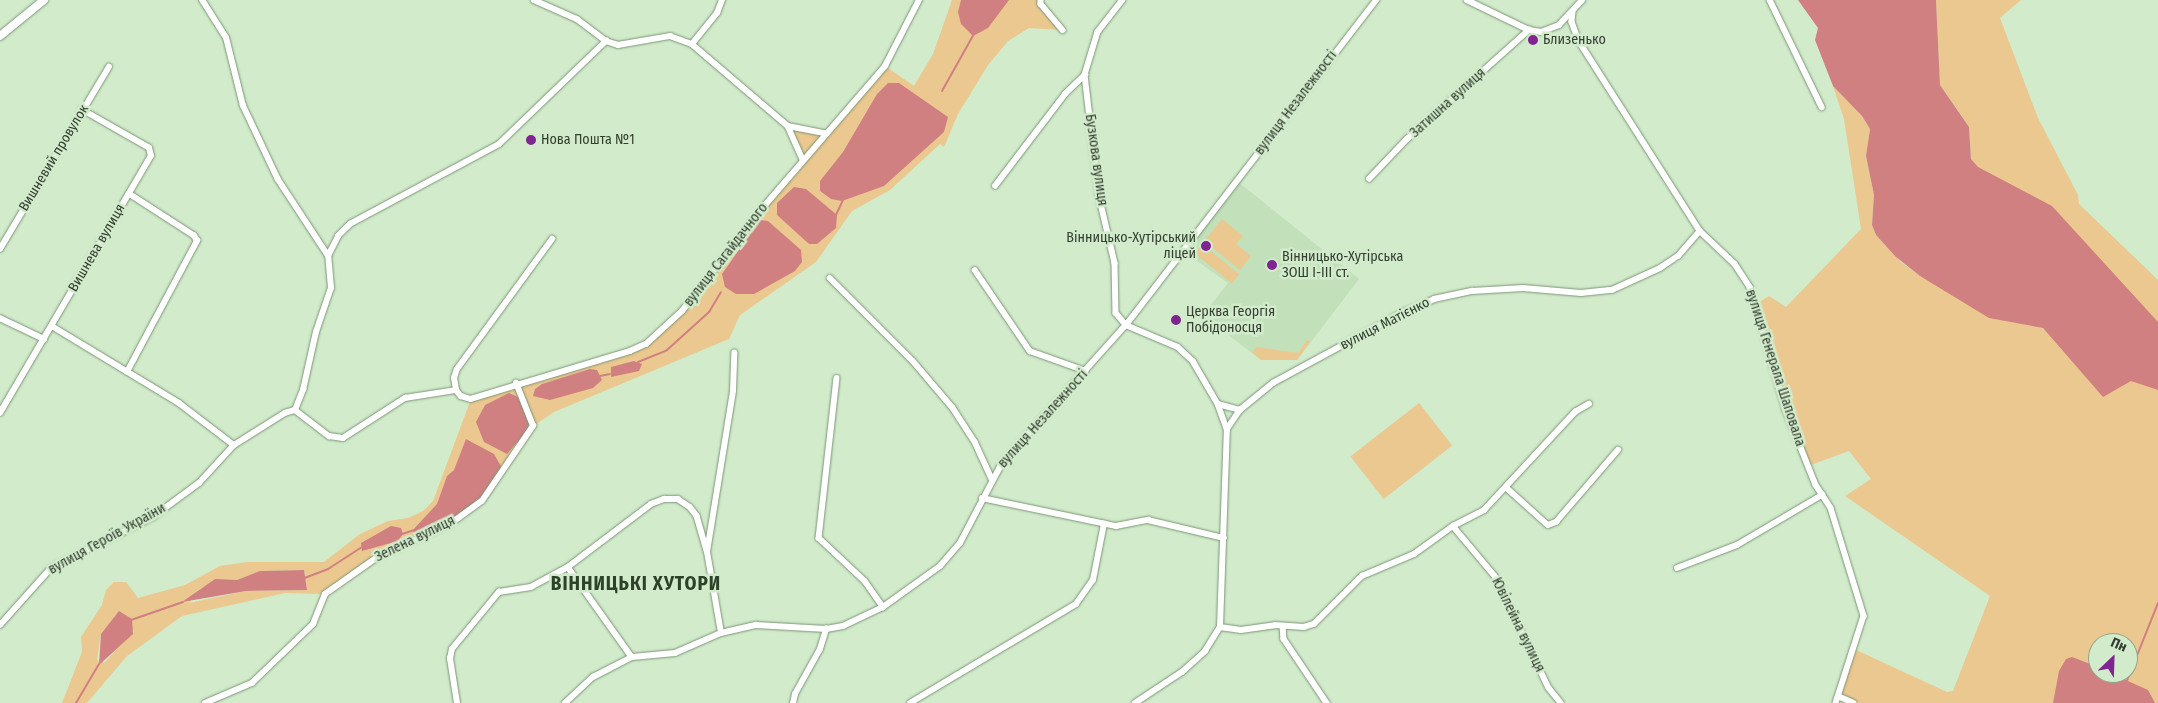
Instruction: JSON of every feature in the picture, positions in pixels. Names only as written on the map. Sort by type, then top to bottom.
[{"type":"street","points":[[0,36],[44,0]]},
{"type":"street","points":[[202,0],[226,38],[243,106],[278,180],[328,256],[332,288],[317,326],[295,410]]},
{"type":"street","points":[[534,0],[576,19],[606,41],[618,45],[670,36],[692,44],[788,126],[803,160]]},
{"type":"street","points":[[692,44],[717,13],[722,0]]},
{"type":"street","name":"вулиця Сагайдачного","points":[[295,410],[337,439],[352,433],[400,400],[456,390],[461,396],[472,399],[516,383],[630,351],[652,338],[682,311],[825,133],[885,66],[919,0]]},
{"type":"street","points":[[1041,0],[1041,4],[1063,30]]},
{"type":"street","name":"Бузкова вулиця","points":[[1123,0],[1098,32],[1085,76],[1099,195],[1115,263],[1116,313],[1126,325]]},
{"type":"street","name":"вулиця Незалежності","points":[[1126,325],[1376,0]]},
{"type":"street","points":[[1467,0],[1529,30],[1551,30],[1573,12],[1582,0]]},
{"type":"street","points":[[1770,0],[1822,107]]},
{"type":"street","name":"вулиця Генерала Шаповала","points":[[1573,12],[1572,22],[1579,41],[1700,231],[1735,264],[1750,287],[1786,410],[1822,495],[1831,508],[1864,618],[1836,703]]},
{"type":"street","name":"Затишна вулиця","points":[[1369,180],[1407,139],[1529,30]]},
{"type":"street","points":[[328,256],[338,236],[350,224],[504,140],[606,41]]},
{"type":"street","name":"Вишневий провулок","points":[[0,249],[109,67]]},
{"type":"street","points":[[995,186],[1065,94],[1085,76]]},
{"type":"street","name":"Вишнева вулиця","points":[[0,413],[129,194],[150,151],[82,110]]},
{"type":"street","points":[[788,126],[825,133]]},
{"type":"street","points":[[127,372],[197,241],[194,236],[129,194]]},
{"type":"street","name":"вулиця Матієнко","points":[[1227,429],[1240,410],[1272,383],[1404,312],[1434,299],[1472,291],[1515,288],[1581,293],[1612,290],[1660,268],[1678,256],[1700,231]]},
{"type":"street","points":[[456,390],[454,378],[457,369],[552,239]]},
{"type":"street","points":[[975,270],[1030,351],[1086,370]]},
{"type":"street","points":[[830,278],[954,408],[975,442],[992,479]]},
{"type":"street","points":[[565,703],[593,677],[632,657],[675,653],[721,633],[764,625],[826,629],[851,624],[883,607],[932,573],[953,553],[992,479],[1008,456],[1126,325],[1138,316]]},
{"type":"street","points":[[0,318],[44,339]]},
{"type":"street","points":[[1126,325],[1178,347],[1194,361],[1218,404],[1227,429],[1220,628],[1205,651],[1182,672],[1135,703]]},
{"type":"street","points":[[52,326],[179,403],[234,445]]},
{"type":"street","points":[[707,552],[732,391],[734,353]]},
{"type":"street","points":[[837,378],[819,538],[865,581],[883,607]]},
{"type":"street","name":"Зелена вулиця","points":[[205,703],[252,683],[313,624],[325,594],[376,558],[450,524],[482,501],[533,426],[516,383]]},
{"type":"street","points":[[1218,404],[1240,410]]},
{"type":"street","points":[[1220,628],[1241,630],[1283,626],[1304,627],[1314,624],[1362,576],[1414,554],[1453,526],[1484,510],[1507,488],[1575,412],[1588,404]]},
{"type":"street","name":"вулиця Героїв України","points":[[0,625],[51,568],[153,517],[199,483],[234,445],[284,413],[295,410]]},
{"type":"street","points":[[1507,488],[1548,525],[1556,522],[1618,450]]},
{"type":"street","points":[[1677,568],[1738,545],[1822,495]]},
{"type":"street","points":[[982,498],[1104,524],[1120,526],[1148,520],[1224,538]]},
{"type":"street","points":[[457,703],[450,659],[452,649],[480,618],[491,598],[499,592],[531,587],[568,567],[651,504],[664,499],[678,499],[690,507],[697,516],[707,552],[721,633]]},
{"type":"street","points":[[910,703],[1076,604],[1093,580],[1104,524]]},
{"type":"street","name":"Ювілейна вулиця","points":[[1453,526],[1495,576],[1549,688],[1561,703]]},
{"type":"street","points":[[568,567],[632,657]]},
{"type":"street","points":[[1283,626],[1284,639],[1327,703]]},
{"type":"street","points":[[793,703],[795,694],[820,649],[826,629]]},
{"type":"street","points":[[1838,696],[1854,703]]},
{"type":"shaded area","points":[[952,0],[1041,0],[1063,30],[1029,28],[1008,41],[988,65],[958,114],[944,147],[940,144],[890,190],[852,211],[816,262],[740,315],[729,339],[554,412],[533,426],[503,474],[465,514],[376,558],[325,594],[285,593],[182,616],[127,656],[87,703],[62,703],[82,652],[81,637],[102,605],[106,590],[114,582],[126,582],[138,598],[185,585],[220,566],[247,562],[324,562],[360,534],[388,521],[408,518],[423,511],[433,501],[471,399],[639,348],[674,320],[803,160],[788,126],[825,133],[885,66],[914,86],[933,54]],"holes":[[[304,570],[307,590],[246,591],[189,603],[201,588],[227,580],[237,580],[260,571]],[[134,631],[104,663],[97,660],[101,634]]]},
{"type":"shaded area","points":[[961,0],[1009,0],[988,28],[973,36],[961,24],[958,12]]},
{"type":"shaded area","points":[[1798,0],[1936,0],[1940,85],[1969,127],[1971,159],[1978,167],[2052,206],[2158,322],[2158,390],[2131,381],[2103,397],[2043,328],[1989,318],[1920,276],[1896,257],[1876,235],[1872,225],[1874,195],[1866,156],[1870,129],[1862,116],[1833,86],[1815,40],[1818,28]]},
{"type":"shaded area","points":[[1936,0],[2021,0],[2000,18],[2038,118],[2078,195],[2079,204],[2158,280],[2158,330],[1975,166],[1971,159],[1969,127],[1940,85]]},
{"type":"shaded area","points":[[888,83],[899,83],[948,117],[944,132],[884,186],[842,201],[831,199],[820,191],[820,181],[843,152],[877,94]]},
{"type":"shaded area","points":[[1833,86],[1862,116],[1870,129],[1866,156],[1874,195],[1872,225],[1876,235],[1901,262],[1920,276],[2158,378],[2158,703],[1854,703],[1838,696],[1854,649],[1947,692],[1953,691],[1990,596],[1845,496],[1871,479],[1849,451],[1808,466],[1793,429],[1755,305],[1769,296],[1786,307],[1861,229],[1844,119]]},
{"type":"shaded area","name":"Вінницько-Хутірська ЗОШ І-ІІІ ст.","points":[[1237,181],[1359,279],[1297,360],[1261,360],[1203,315],[1228,283],[1183,251]]},
{"type":"shaded area","points":[[794,187],[806,189],[837,215],[836,228],[817,244],[809,244],[777,215],[777,203]]},
{"type":"shaded area","points":[[1222,219],[1243,236],[1236,244],[1251,256],[1240,270],[1204,241]]},
{"type":"shaded area","points":[[760,220],[768,221],[801,250],[802,262],[795,271],[754,294],[736,294],[725,287],[722,274]]},
{"type":"shaded area","points":[[1202,244],[1239,274],[1232,284],[1194,253]]},
{"type":"shaded area","points":[[1307,340],[1310,342],[1297,360],[1261,360],[1252,352],[1257,347],[1298,353]]},
{"type":"shaded area","points":[[634,361],[642,364],[639,371],[611,377],[611,367]]},
{"type":"shaded area","points":[[590,369],[597,370],[602,380],[593,388],[550,400],[533,396],[535,389],[542,384]]},
{"type":"shaded area","points":[[509,393],[518,397],[529,422],[528,430],[507,454],[484,442],[476,422],[485,405]]},
{"type":"shaded area","points":[[1419,403],[1452,446],[1384,499],[1350,457]]},
{"type":"shaded area","points":[[466,439],[494,454],[502,468],[481,499],[427,532],[418,534],[412,531],[437,504],[447,476],[454,470]]},
{"type":"shaded area","points":[[391,526],[401,528],[403,534],[398,541],[362,551],[361,543]]},
{"type":"shaded area","points":[[304,570],[307,590],[246,591],[182,602],[215,579],[237,580],[260,571]]},
{"type":"shaded area","points":[[119,611],[132,619],[133,634],[99,665],[101,634]]},
{"type":"shaded area","points":[[2072,657],[2088,663],[2088,683],[2132,683],[2148,690],[2155,703],[2053,703],[2059,671],[2066,659]]},
{"type":"waterway","points":[[942,91],[974,34]]},
{"type":"waterway","points":[[836,215],[843,200]]},
{"type":"waterway","points":[[638,362],[667,350],[709,312],[721,292]]},
{"type":"waterway","points":[[600,376],[610,374]]},
{"type":"waterway","points":[[402,534],[414,530]]},
{"type":"waterway","points":[[302,579],[328,569],[362,547]]},
{"type":"waterway","points":[[131,620],[183,602]]},
{"type":"waterway","points":[[2138,653],[2158,603]]},
{"type":"waterway","points":[[76,703],[99,664]]},
{"type":"place","name":"Близенько","points":[[1533,40]]},
{"type":"place","name":"Нова Пошта №1","points":[[531,140]]},
{"type":"place","name":"Вінницько-Хутірський ліцей","points":[[1206,246]]},
{"type":"place","name":"Вінницько-Хутірська ЗОШ І-ІІІ ст.","points":[[1272,265]]},
{"type":"place","name":"Церква Георгія Побідоносця","points":[[1176,320]]},
{"type":"district","name":"ВІННИЦЬКІ ХУТОРИ","points":[[636,584]]}]
